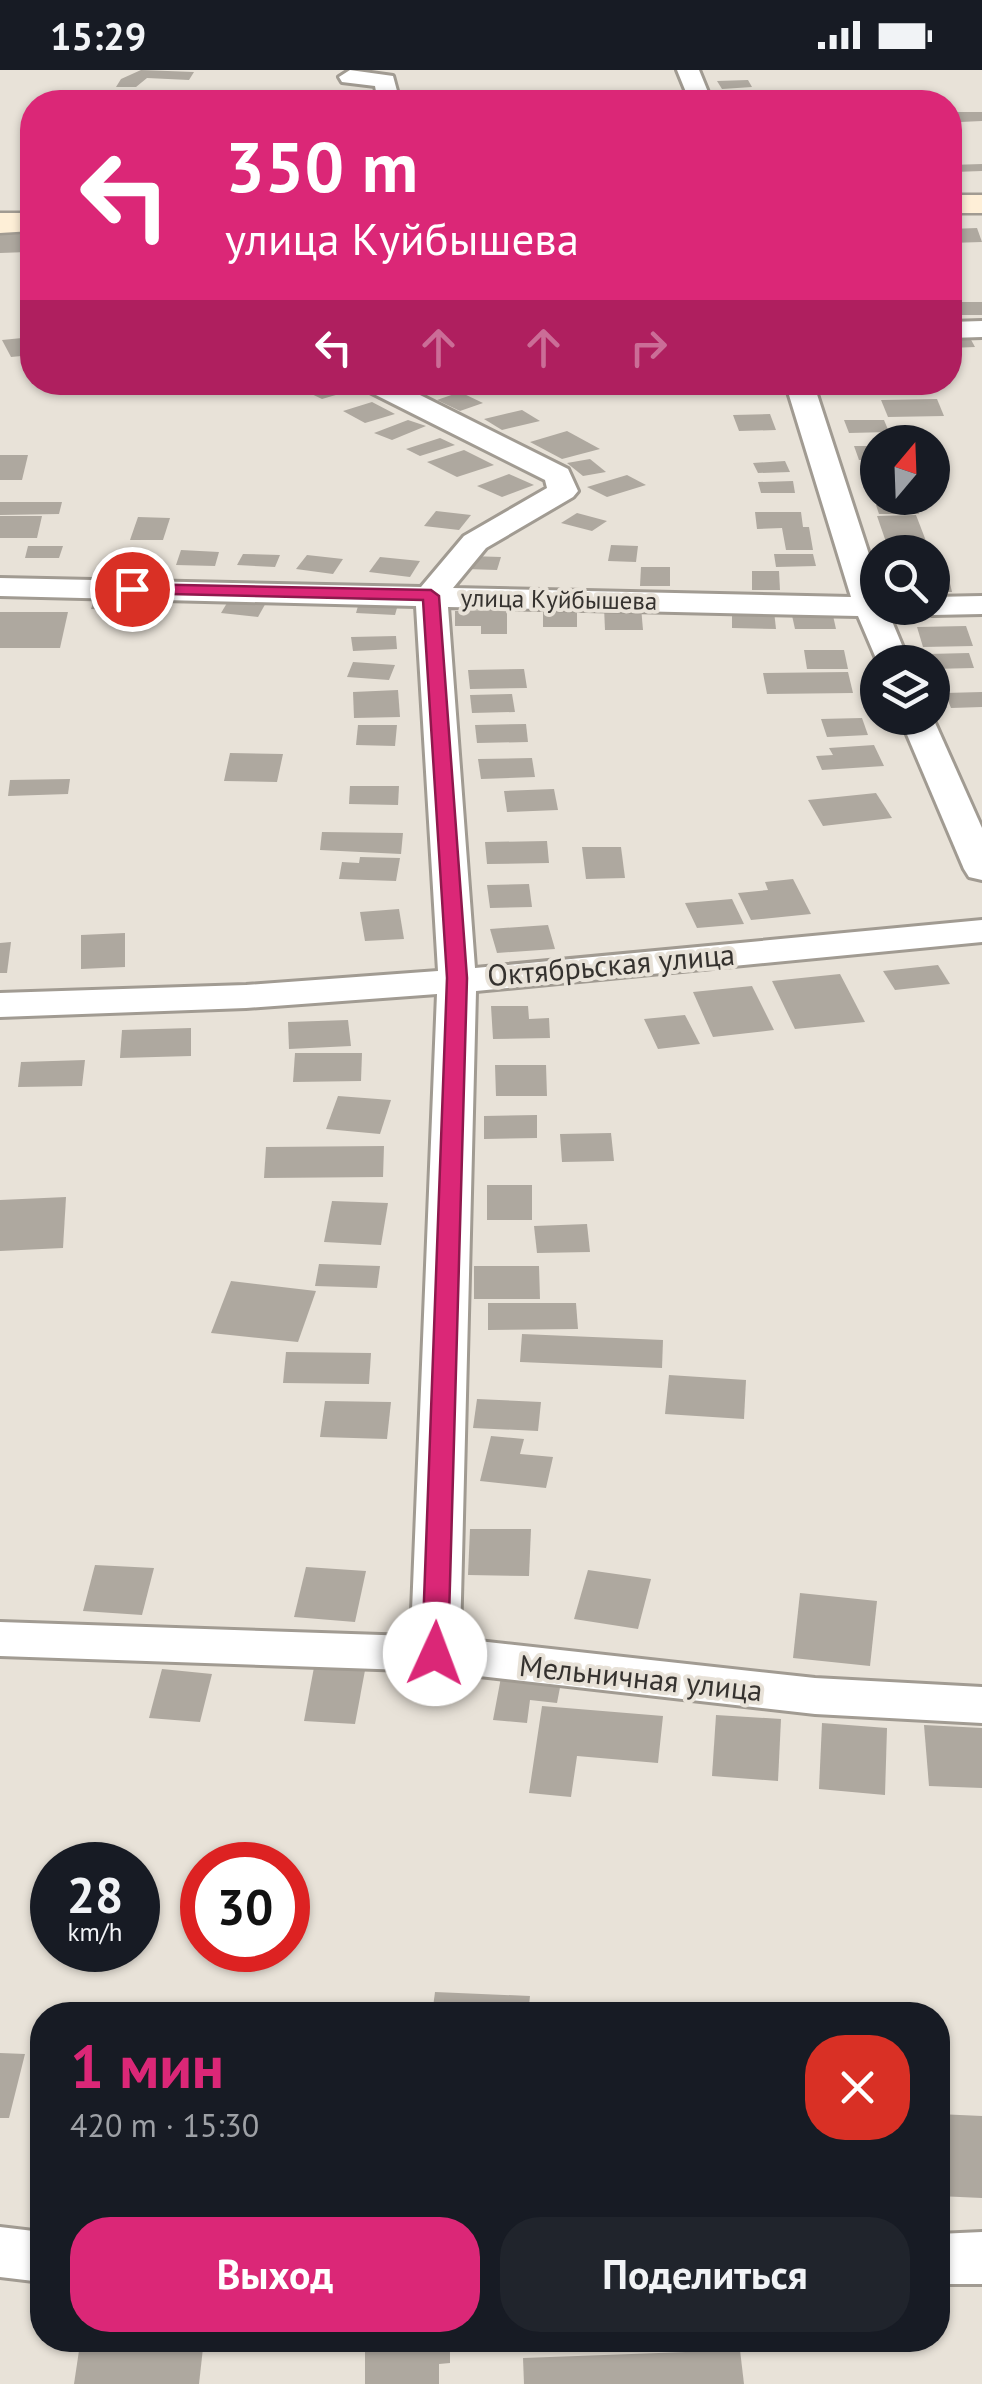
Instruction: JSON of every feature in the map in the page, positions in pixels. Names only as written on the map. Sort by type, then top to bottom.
[{"type":"street","points":[[350,76],[385,81],[387,90]]},
{"type":"street","points":[[398,395],[558,475],[562,491],[475,542],[431,596],[457,978],[435,1654]]},
{"type":"street","points":[[803,395],[860,565]]},
{"type":"street","name":"улица Куйбышева","points":[[0,587],[860,607]]},
{"type":"street","points":[[950,606],[982,605]]},
{"type":"street","points":[[924,735],[982,868]]},
{"type":"street","name":"Октябрьская улица","points":[[0,1005],[116,1004],[982,931]]},
{"type":"street","name":"Мельничная улица","points":[[0,1639],[435,1654],[814,1696],[982,1706]]},
{"type":"street","points":[[0,2252],[30,2256]]},
{"type":"street","points":[[950,2259],[982,2258]]},
{"type":"building","points":[[141,70],[194,72],[189,80],[147,78],[136,87],[116,87],[121,79]]},
{"type":"building","points":[[748,80],[752,87],[722,89],[717,81]]},
{"type":"building","points":[[962,112],[982,112],[982,121],[962,122]]},
{"type":"building","points":[[982,164],[982,171],[962,172],[962,165]]},
{"type":"building","points":[[977,228],[982,242],[962,243],[962,229]]},
{"type":"building","points":[[20,232],[20,252],[0,253],[0,233]]},
{"type":"building","points":[[962,302],[982,302],[982,315],[962,315]]},
{"type":"building","points":[[962,336],[969,336],[975,347],[962,348]]},
{"type":"building","points":[[20,338],[20,356],[11,357],[2,340]]},
{"type":"building","points":[[466,395],[483,403],[460,411],[437,400]]},
{"type":"building","points":[[937,399],[944,416],[888,417],[881,400]]},
{"type":"building","points":[[372,402],[395,414],[365,423],[343,411]]},
{"type":"building","points":[[522,410],[540,421],[502,430],[484,419]]},
{"type":"building","points":[[770,414],[776,430],[739,431],[733,415]]},
{"type":"building","points":[[408,420],[426,426],[392,440],[374,433]]},
{"type":"building","points":[[844,420],[884,420],[886,425],[860,425],[860,433],[849,433]]},
{"type":"building","points":[[567,431],[600,449],[562,459],[530,442]]},
{"type":"building","points":[[440,438],[455,445],[420,456],[406,449]]},
{"type":"building","points":[[464,450],[494,465],[457,477],[427,462]]},
{"type":"building","points":[[0,455],[28,455],[22,480],[0,480]]},
{"type":"building","points":[[590,459],[606,472],[583,476],[567,463]]},
{"type":"building","points":[[785,461],[790,472],[758,473],[753,463]]},
{"type":"building","points":[[509,474],[534,485],[502,497],[477,486]]},
{"type":"building","points":[[627,475],[646,485],[607,497],[587,487]]},
{"type":"building","points":[[793,481],[795,493],[761,493],[758,482]]},
{"type":"building","points":[[0,502],[62,502],[59,514],[0,515]]},
{"type":"building","points":[[436,511],[471,515],[459,530],[424,526]]},
{"type":"building","points":[[755,512],[801,512],[803,527],[809,527],[813,550],[786,550],[782,528],[757,529]]},
{"type":"building","points":[[577,513],[607,521],[592,531],[561,523]]},
{"type":"building","points":[[916,515],[924,535],[884,535],[877,516]]},
{"type":"building","points":[[0,516],[42,516],[37,538],[0,538]]},
{"type":"building","points":[[138,517],[170,518],[163,540],[130,540]]},
{"type":"building","points":[[611,545],[638,546],[636,562],[608,561]]},
{"type":"building","points":[[28,546],[63,546],[59,558],[25,558]]},
{"type":"building","points":[[181,550],[219,552],[215,566],[176,565]]},
{"type":"building","points":[[243,554],[280,555],[275,567],[237,565]]},
{"type":"building","points":[[774,554],[813,554],[816,566],[776,567]]},
{"type":"building","points":[[307,555],[343,559],[333,574],[296,569]]},
{"type":"building","points":[[470,556],[501,557],[497,570],[466,569]]},
{"type":"building","points":[[380,557],[420,561],[410,577],[369,572]]},
{"type":"building","points":[[641,567],[670,567],[670,586],[640,586]]},
{"type":"building","points":[[752,571],[779,571],[780,590],[752,590]]},
{"type":"building","points":[[97,592],[156,594],[151,611],[91,609]]},
{"type":"building","points":[[230,598],[267,601],[258,617],[221,613]]},
{"type":"building","points":[[360,599],[399,601],[395,615],[356,613]]},
{"type":"building","points":[[604,607],[641,607],[643,630],[605,630]]},
{"type":"building","points":[[543,608],[577,608],[577,627],[543,627]]},
{"type":"building","points":[[732,610],[774,611],[776,629],[732,628]]},
{"type":"building","points":[[455,611],[507,611],[507,634],[481,634],[481,626],[455,626]]},
{"type":"building","points":[[791,611],[832,611],[836,629],[795,629]]},
{"type":"building","points":[[0,612],[68,612],[60,648],[0,648]]},
{"type":"building","points":[[966,626],[973,646],[922,645],[917,627]]},
{"type":"building","points":[[396,636],[397,649],[353,651],[351,637]]},
{"type":"building","points":[[804,650],[844,650],[848,669],[807,669]]},
{"type":"building","points":[[950,653],[969,653],[974,668],[950,669]]},
{"type":"building","points":[[353,662],[395,665],[389,680],[347,677]]},
{"type":"building","points":[[524,669],[527,688],[470,689],[468,670]]},
{"type":"building","points":[[848,672],[853,693],[767,694],[763,673]]},
{"type":"building","points":[[398,690],[400,717],[354,718],[353,692]]},
{"type":"building","points":[[982,692],[982,707],[951,708],[950,693]]},
{"type":"building","points":[[512,694],[515,712],[472,713],[470,695]]},
{"type":"building","points":[[860,718],[860,735],[868,735],[827,737],[821,719]]},
{"type":"building","points":[[526,724],[528,742],[477,743],[475,725]]},
{"type":"building","points":[[358,725],[397,725],[395,746],[356,745]]},
{"type":"building","points":[[874,745],[884,766],[822,770],[816,756],[833,755],[829,748]]},
{"type":"building","points":[[230,753],[283,754],[277,782],[224,781]]},
{"type":"building","points":[[532,758],[535,777],[481,779],[478,759]]},
{"type":"building","points":[[70,779],[68,794],[8,796],[10,780]]},
{"type":"building","points":[[350,786],[399,786],[398,805],[349,804]]},
{"type":"building","points":[[554,789],[558,810],[507,812],[504,791]]},
{"type":"building","points":[[876,793],[892,818],[823,826],[808,800]]},
{"type":"building","points":[[322,832],[403,833],[401,854],[320,850]]},
{"type":"building","points":[[547,841],[549,863],[487,864],[485,842]]},
{"type":"building","points":[[582,847],[621,847],[625,878],[586,879]]},
{"type":"building","points":[[360,857],[400,858],[396,881],[339,879],[342,862],[359,863]]},
{"type":"building","points":[[793,879],[811,914],[751,920],[738,893],[768,890],[765,882]]},
{"type":"building","points":[[529,884],[532,907],[490,908],[487,885]]},
{"type":"building","points":[[732,899],[744,924],[697,928],[685,903]]},
{"type":"building","points":[[399,909],[404,939],[365,941],[360,912]]},
{"type":"building","points":[[548,925],[555,949],[497,953],[490,929]]},
{"type":"building","points":[[125,933],[125,967],[81,969],[81,935]]},
{"type":"building","points":[[11,942],[7,973],[0,973],[0,943]]},
{"type":"building","points":[[938,965],[950,984],[895,990],[883,971]]},
{"type":"building","points":[[840,974],[865,1022],[795,1029],[772,981]]},
{"type":"building","points":[[752,986],[774,1030],[713,1037],[693,992]]},
{"type":"building","points":[[491,1006],[528,1006],[529,1019],[549,1018],[550,1038],[493,1039]]},
{"type":"building","points":[[685,1015],[700,1044],[658,1049],[644,1019]]},
{"type":"building","points":[[348,1020],[351,1046],[289,1049],[288,1022]]},
{"type":"building","points":[[191,1028],[191,1056],[120,1058],[122,1030]]},
{"type":"building","points":[[295,1053],[362,1053],[361,1081],[293,1082]]},
{"type":"building","points":[[85,1060],[82,1086],[18,1087],[21,1062]]},
{"type":"building","points":[[495,1065],[546,1065],[547,1096],[496,1096]]},
{"type":"building","points":[[338,1096],[391,1100],[380,1134],[326,1129]]},
{"type":"building","points":[[537,1115],[537,1138],[484,1139],[484,1116]]},
{"type":"building","points":[[611,1133],[614,1161],[562,1162],[560,1134]]},
{"type":"building","points":[[384,1146],[383,1177],[264,1178],[266,1147]]},
{"type":"building","points":[[487,1185],[532,1185],[532,1220],[487,1220]]},
{"type":"building","points":[[66,1197],[63,1248],[0,1251],[0,1200]]},
{"type":"building","points":[[332,1201],[388,1203],[381,1245],[324,1242]]},
{"type":"building","points":[[587,1224],[590,1252],[537,1253],[534,1226]]},
{"type":"building","points":[[319,1264],[380,1266],[377,1288],[315,1286]]},
{"type":"building","points":[[474,1266],[539,1266],[540,1299],[474,1299]]},
{"type":"building","points":[[231,1281],[316,1291],[298,1342],[211,1333]]},
{"type":"building","points":[[488,1303],[576,1303],[578,1329],[488,1330]]},
{"type":"building","points":[[522,1334],[663,1340],[662,1368],[520,1362]]},
{"type":"building","points":[[286,1352],[371,1353],[369,1384],[283,1383]]},
{"type":"building","points":[[669,1375],[746,1380],[744,1419],[665,1414]]},
{"type":"building","points":[[477,1399],[541,1402],[538,1431],[473,1428]]},
{"type":"building","points":[[325,1401],[391,1402],[387,1439],[320,1437]]},
{"type":"building","points":[[491,1436],[524,1439],[520,1454],[553,1457],[546,1488],[480,1481]]},
{"type":"building","points":[[470,1529],[531,1529],[529,1576],[468,1575]]},
{"type":"building","points":[[95,1565],[154,1568],[142,1615],[83,1611]]},
{"type":"building","points":[[306,1567],[366,1571],[355,1622],[294,1617]]},
{"type":"building","points":[[588,1570],[651,1579],[638,1629],[574,1619]]},
{"type":"building","points":[[800,1593],[877,1601],[870,1666],[793,1658]]},
{"type":"building","points":[[315,1662],[366,1665],[355,1724],[304,1721]]},
{"type":"building","points":[[162,1669],[212,1674],[200,1722],[149,1718]]},
{"type":"building","points":[[502,1672],[562,1677],[557,1703],[530,1700],[527,1723],[493,1720]]},
{"type":"building","points":[[542,1706],[663,1716],[658,1763],[577,1756],[571,1797],[529,1793]]},
{"type":"building","points":[[716,1715],[781,1719],[778,1781],[712,1776]]},
{"type":"building","points":[[822,1723],[887,1728],[885,1795],[819,1789]]},
{"type":"building","points":[[924,1725],[982,1728],[982,1788],[929,1786]]},
{"type":"building","points":[[435,1992],[530,1996],[529,2002],[434,2002]]},
{"type":"building","points":[[0,2053],[25,2054],[9,2118],[0,2118]]},
{"type":"building","points":[[950,2115],[982,2116],[982,2198],[950,2197]]},
{"type":"building","points":[[79,2352],[203,2352],[199,2384],[74,2384]]},
{"type":"building","points":[[365,2352],[450,2352],[450,2363],[439,2364],[439,2384],[365,2384]]},
{"type":"building","points":[[740,2352],[744,2384],[524,2384],[523,2358]]},
{"type":"route","points":[[132,589],[431,596],[457,978],[435,1654]]}]
